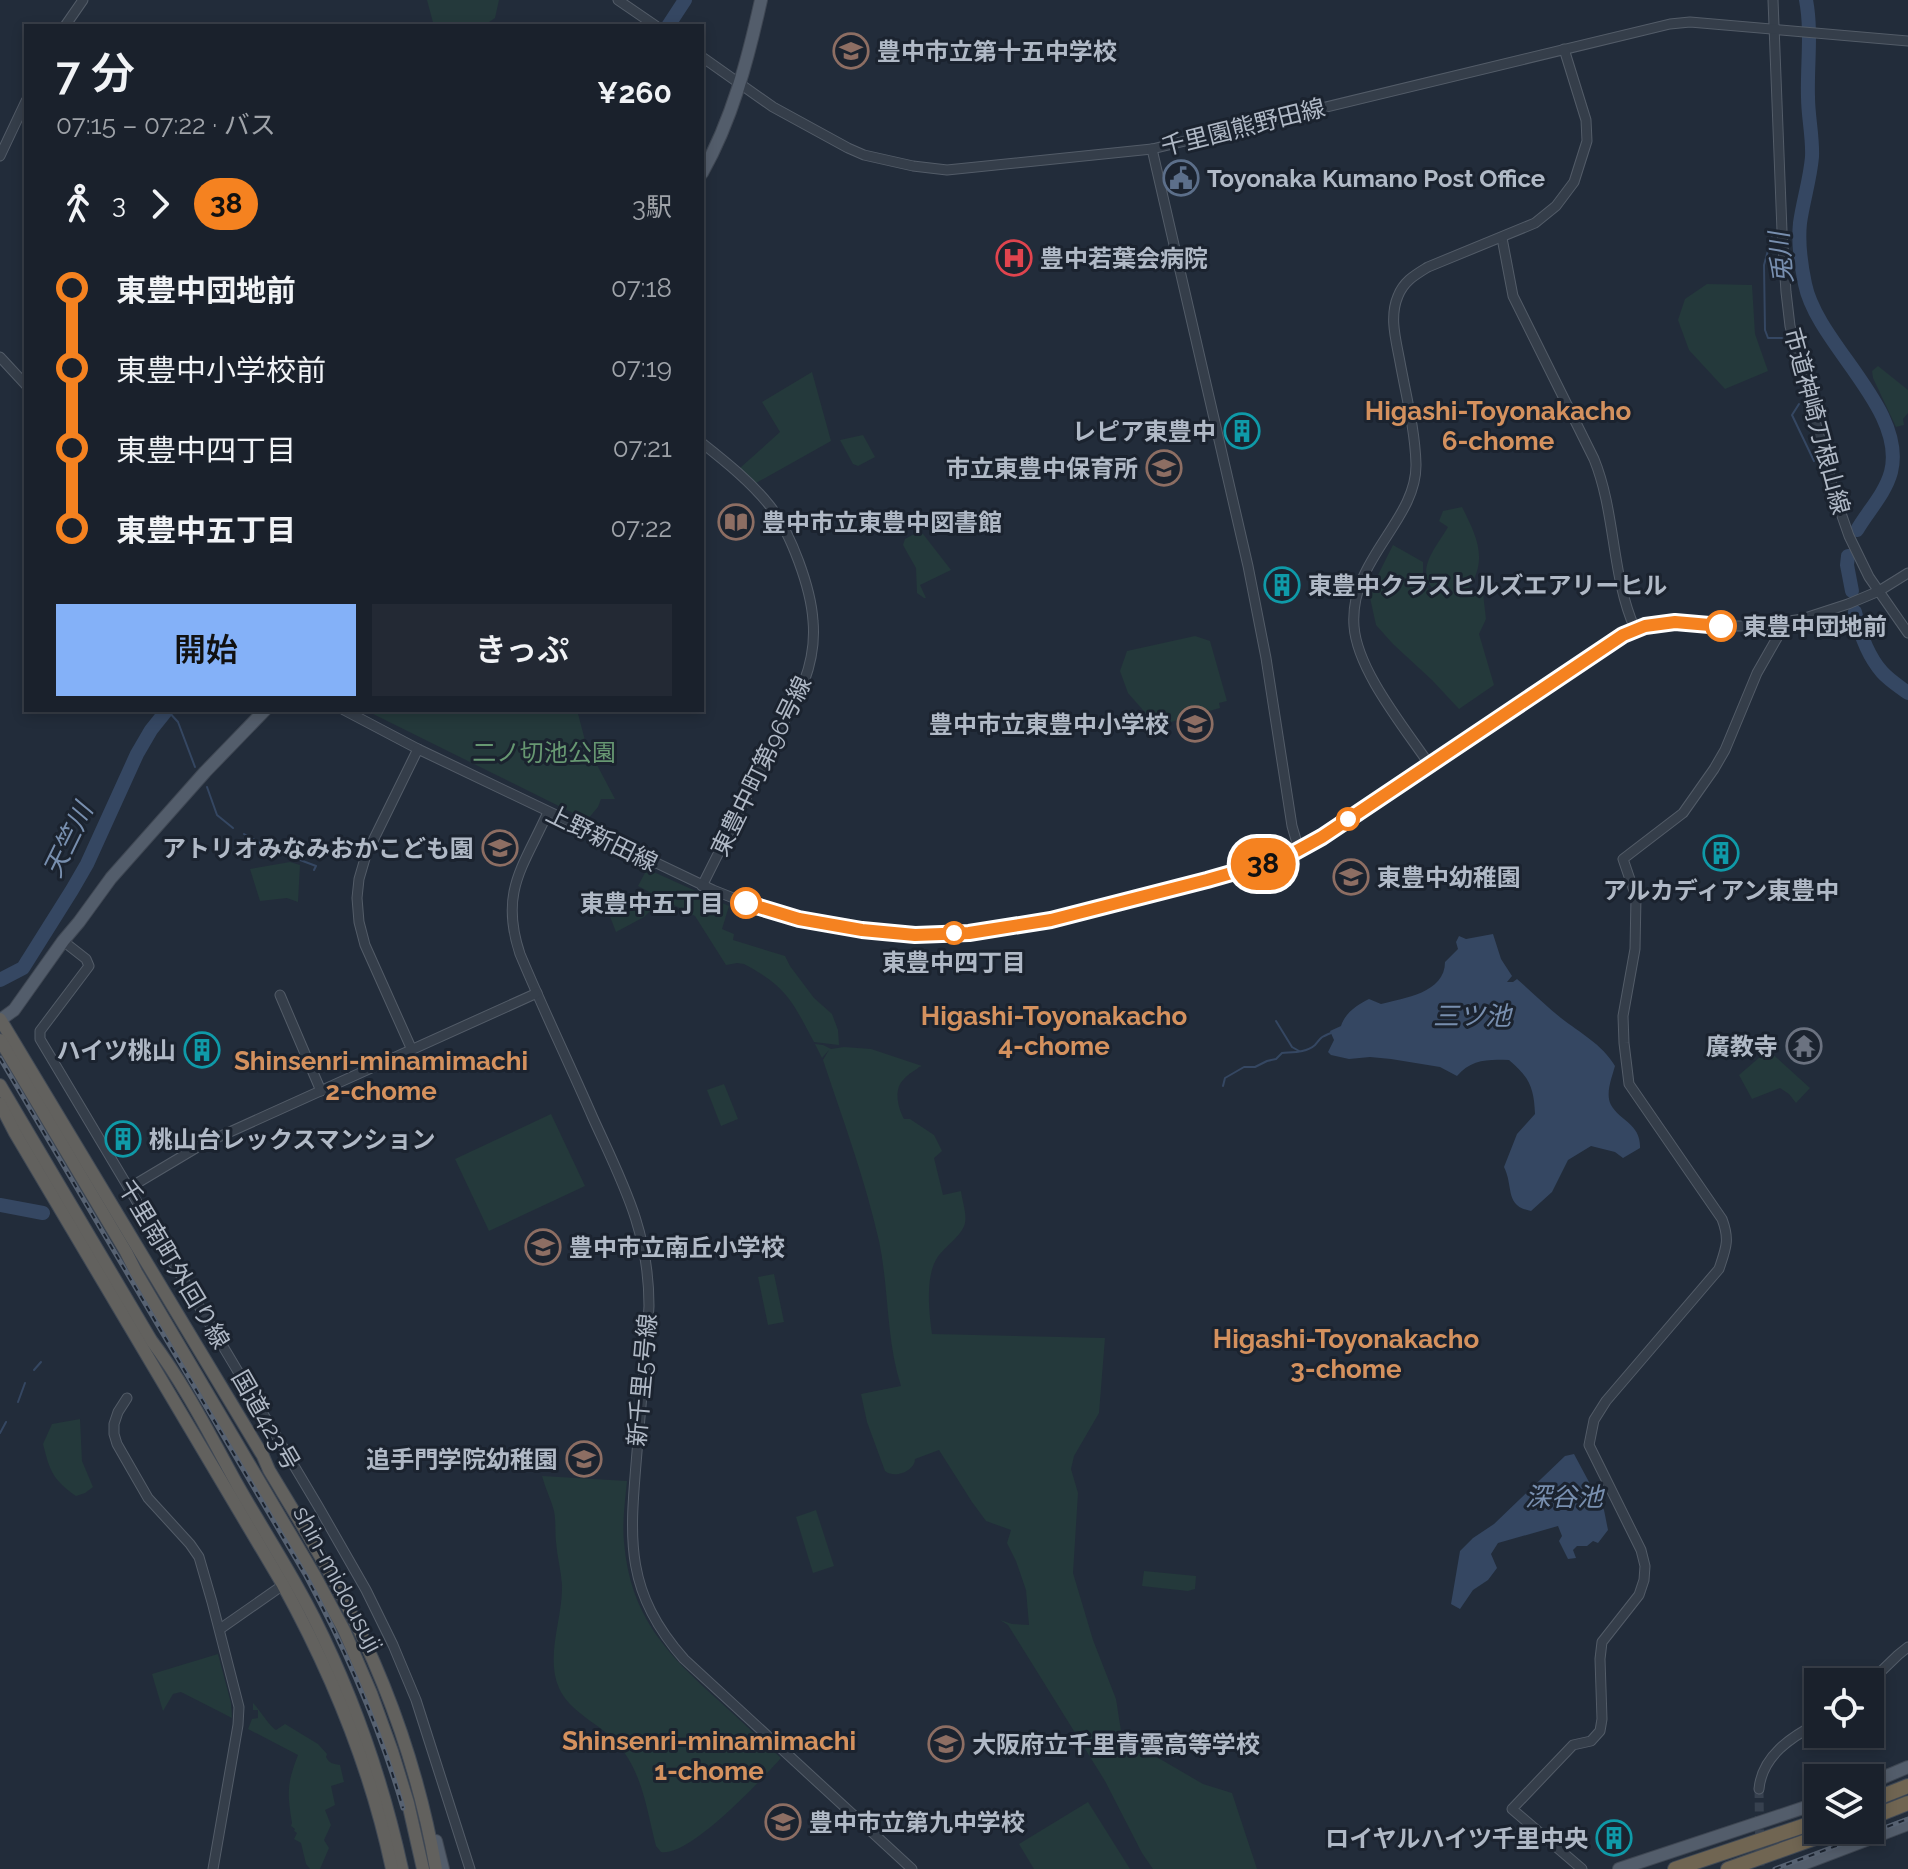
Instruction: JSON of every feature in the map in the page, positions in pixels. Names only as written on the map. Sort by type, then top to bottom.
[{"type":"highway","name":"国道423号","points":[[0,1020],[263,1456],[325,1565],[387,1696],[414,1773],[436,1869]]},
{"type":"highway","name":"shin-midousuji","points":[[0,1040],[344,1630],[383,1724],[408,1803],[423,1869]]},
{"type":"highway","name":"shin-midousuji","points":[[0,1085],[298,1587],[332,1656],[364,1734],[381,1785],[402,1869]]},
{"type":"highway","points":[[0,1104],[305,1626],[337,1695],[359,1753],[392,1869]]},
{"type":"highway","points":[[126,1252],[188,1339],[263,1456]]},
{"type":"highway","points":[[162,1316],[269,1470]]},
{"type":"highway","points":[[151,1340],[177,1406]]},
{"type":"highway","points":[[1884,1795],[1908,1786]]},
{"type":"highway","points":[[1884,1812],[1908,1803]]},
{"type":"highway","points":[[1675,1869],[1804,1826]]},
{"type":"highway","points":[[1728,1869],[1804,1842]]},
{"type":"main road","points":[[704,169],[740,82],[761,0]]},
{"type":"main road","points":[[0,1020],[14,1010],[111,878],[263,712]]},
{"type":"main road","points":[[1884,1777],[1908,1767]]},
{"type":"main road","points":[[414,1773],[443,1869]]},
{"type":"main road","points":[[1619,1869],[1804,1808]]},
{"type":"main road","points":[[378,1819],[385,1869]]},
{"type":"main road","points":[[1790,1869],[1908,1824]]},
{"type":"street","points":[[66,24],[83,0]]},
{"type":"street","points":[[618,0],[653,24]]},
{"type":"street","name":"市道神崎刀根山線","points":[[1773,0],[1782,231],[1790,326],[1841,516],[1879,591],[1908,633]]},
{"type":"street","name":"千里園熊野田線","points":[[704,58],[773,107],[848,148],[864,155],[913,166],[947,170],[1152,149],[1670,24],[1690,22],[1908,41]]},
{"type":"street","points":[[1429,764],[1363,664],[1354,628],[1355,603],[1361,579],[1407,501],[1415,475],[1414,449],[1394,330],[1394,306],[1406,282],[1414,276],[1428,267],[1535,223],[1556,206],[1574,182],[1585,152],[1586,120],[1564,49]]},
{"type":"street","points":[[0,156],[24,105]]},
{"type":"street","points":[[1152,149],[1248,566],[1292,826],[1299,850]]},
{"type":"street","points":[[1502,238],[1513,296],[1594,459],[1604,487],[1623,599],[1635,629]]},
{"type":"street","points":[[0,357],[24,383]]},
{"type":"street","name":"東豊中町第96号線","points":[[702,886],[804,682],[811,653],[813,621],[797,556],[783,525],[764,499],[704,445]]},
{"type":"street","name":"上野新田線","points":[[348,712],[702,886],[746,903],[799,919],[862,930],[915,935],[969,933],[1051,920],[1284,858],[1322,837],[1635,629],[1675,622],[1757,626],[1802,619],[1879,591],[1908,573]]},
{"type":"street","points":[[1582,1869],[1512,1809],[1573,1745],[1591,1741],[1600,1731],[1602,1642],[1635,1601],[1644,1580],[1641,1550],[1589,1445],[1594,1420],[1606,1401],[1719,1269],[1728,1243],[1722,1219],[1629,1084],[1623,1016],[1635,949],[1636,897],[1623,859],[1683,813],[1714,769],[1757,673],[1777,638],[1778,623]]},
{"type":"street","points":[[412,1050],[365,945],[357,898],[366,855],[418,749]]},
{"type":"street","name":"新千里5号線","points":[[548,812],[518,873],[512,905],[517,945],[630,1199],[646,1257],[649,1306],[631,1541],[640,1585],[660,1628],[684,1659],[912,1869]]},
{"type":"street","name":"千里南町外回り線","points":[[63,941],[86,959],[89,966],[40,1031],[40,1039],[348,1556],[378,1613],[423,1720],[470,1869]]},
{"type":"street","points":[[129,1188],[201,1145],[537,993]]},
{"type":"street","points":[[280,995],[321,1091]]},
{"type":"street","points":[[127,1398],[114,1424],[116,1440],[145,1493],[197,1554],[237,1695],[240,1715],[213,1869]]},
{"type":"street","points":[[220,1629],[283,1585]]},
{"type":"street","points":[[1884,1669],[1908,1647]]},
{"type":"street","points":[[1759,1789],[1769,1760],[1782,1746],[1804,1732]]},
{"type":"green space","points":[[427,0],[499,0],[495,18],[486,24],[433,24]]},
{"type":"green space","points":[[1707,284],[1752,285],[1755,334],[1768,371],[1725,389],[1689,350],[1678,320],[1685,299]]},
{"type":"green space","points":[[1878,366],[1908,390],[1908,413],[1903,419],[1904,425],[1896,427],[1873,378],[1872,371]]},
{"type":"green space","points":[[812,372],[831,441],[756,483],[740,468],[780,432],[762,402]]},
{"type":"green space","points":[[863,435],[875,457],[858,466],[853,464],[840,440]]},
{"type":"green space","points":[[1462,507],[1476,539],[1479,559],[1474,580],[1467,591],[1483,593],[1486,619],[1479,634],[1494,685],[1459,709],[1376,625],[1369,593],[1393,545],[1423,562],[1423,576],[1428,589],[1436,592],[1426,576],[1433,551],[1448,527],[1439,521],[1443,511]]},
{"type":"green space","points":[[918,532],[923,534],[951,570],[920,585],[926,598],[917,593],[916,568],[903,545],[905,539]]},
{"type":"green space","points":[[1195,636],[1210,641],[1227,701],[1219,703],[1220,708],[1157,726],[1128,693],[1120,671],[1127,651]]},
{"type":"green space","name":"二ノ切池公園","points":[[369,712],[578,712],[586,744],[615,799],[601,799],[587,820]]},
{"type":"green space","points":[[290,862],[300,865],[298,902],[287,898],[260,901],[250,869]]},
{"type":"green space","points":[[647,869],[729,906],[722,929],[734,934],[733,940],[785,956],[814,998],[832,1014],[839,1045],[814,1042],[794,1005],[770,980],[744,964],[726,965],[695,916],[638,886]]},
{"type":"green space","points":[[637,891],[659,902],[644,917],[616,932],[609,914],[625,907]]},
{"type":"green space","points":[[815,1044],[831,1049],[871,1049],[922,1066],[901,1083],[898,1093],[900,1110],[904,1119],[910,1119],[934,1135],[942,1151],[934,1158],[943,1195],[961,1191],[965,1215],[960,1232],[933,1266],[929,1295],[932,1334],[1105,1338],[1099,1413],[1074,1456],[1071,1469],[1078,1493],[1073,1573],[1093,1640],[1116,1699],[1124,1750],[1155,1756],[1203,1784],[1232,1793],[1257,1869],[1153,1869],[1105,1781],[1008,1625],[1000,1620],[1029,1625],[1026,1590],[1007,1543],[1011,1530],[986,1521],[939,1450],[915,1459],[912,1467],[904,1472],[894,1474],[885,1471],[867,1422],[861,1394],[901,1386],[893,1351],[882,1259],[860,1172],[823,1060],[829,1050],[822,1058]]},
{"type":"green space","points":[[1768,1050],[1810,1088],[1796,1103],[1780,1088],[1752,1099],[1739,1075]]},
{"type":"green space","points":[[724,1084],[738,1119],[721,1126],[707,1090]]},
{"type":"green space","points":[[551,1114],[585,1186],[489,1231],[455,1159]]},
{"type":"green space","points":[[774,1274],[784,1322],[768,1325],[758,1277]]},
{"type":"green space","points":[[80,1419],[82,1461],[93,1487],[76,1496],[53,1474],[43,1444],[52,1424]]},
{"type":"green space","points":[[542,1476],[627,1481],[624,1542],[634,1591],[643,1612],[682,1666],[781,1758],[724,1815],[689,1843],[673,1851],[661,1852],[656,1846],[642,1789],[623,1750],[569,1703],[559,1688],[555,1676],[554,1650],[562,1585],[554,1511]]},
{"type":"green space","points":[[816,1510],[834,1566],[813,1573],[796,1517]]},
{"type":"green space","points":[[1144,1571],[1196,1576],[1195,1589],[1142,1586]]},
{"type":"green space","points":[[218,1654],[232,1718],[181,1692],[173,1694],[163,1711],[152,1674]]},
{"type":"green space","points":[[253,1703],[276,1730],[285,1724],[318,1744],[327,1754],[328,1761],[340,1765],[344,1782],[331,1786],[335,1805],[325,1810],[331,1825],[324,1840],[329,1848],[320,1869],[310,1869],[306,1864],[301,1843],[294,1839],[297,1833],[291,1826],[289,1788],[298,1755],[248,1729],[252,1719],[258,1718],[258,1710],[253,1710]]},
{"type":"green space","points":[[1088,1802],[1130,1869],[1034,1869],[1019,1844]]},
{"type":"water","name":"三ツ池","points":[[1493,934],[1501,959],[1512,976],[1507,982],[1517,979],[1610,1058],[1615,1066],[1609,1101],[1634,1128],[1639,1140],[1640,1148],[1623,1158],[1615,1152],[1591,1146],[1568,1160],[1552,1192],[1531,1211],[1513,1200],[1504,1167],[1517,1134],[1535,1114],[1529,1083],[1509,1060],[1474,1063],[1457,1076],[1440,1067],[1370,1057],[1349,1059],[1328,1052],[1334,1040],[1330,1031],[1341,1026],[1345,1017],[1356,1007],[1369,999],[1381,1004],[1422,992],[1438,981],[1445,962],[1458,949],[1456,942],[1459,936],[1466,939]]},
{"type":"water","name":"深谷池","points":[[1574,1454],[1604,1510],[1608,1530],[1598,1543],[1593,1541],[1587,1546],[1577,1546],[1573,1550],[1576,1558],[1568,1559],[1559,1541],[1562,1536],[1558,1526],[1498,1543],[1491,1554],[1497,1568],[1488,1580],[1473,1590],[1460,1609],[1451,1604],[1460,1551],[1494,1524],[1565,1456]]},
{"type":"waterway","name":"天竺川","points":[[669,24],[685,0]]},
{"type":"waterway","name":"兎川","points":[[1806,0],[1812,150],[1799,230],[1805,284],[1826,330],[1874,401],[1886,424],[1892,448],[1888,480],[1857,530]]},
{"type":"waterway","points":[[1772,236],[1764,265],[1765,330],[1768,338],[1782,338]]},
{"type":"waterway","points":[[1799,404],[1792,415],[1814,461]]},
{"type":"waterway","name":"兎川","points":[[1848,556],[1852,591]]},
{"type":"waterway","name":"兎川","points":[[1855,612],[1872,659],[1885,675],[1908,693]]},
{"type":"waterway","name":"天竺川","points":[[0,980],[23,968],[72,890],[137,754],[165,712]]},
{"type":"waterway","points":[[169,712],[178,722],[195,767]]},
{"type":"waterway","points":[[207,787],[217,815],[233,828]]},
{"type":"waterway","points":[[244,834],[271,849],[316,866],[314,870]]},
{"type":"waterway","points":[[1276,1021],[1292,1047],[1299,1051]]},
{"type":"waterway","points":[[1223,1086],[1225,1078],[1244,1067],[1255,1067],[1276,1059],[1282,1053],[1307,1049],[1331,1033]]},
{"type":"waterway","points":[[0,1205],[43,1213]]},
{"type":"waterway","points":[[34,1370],[41,1362]]},
{"type":"waterway","points":[[18,1402],[25,1383]]},
{"type":"waterway","points":[[0,1433],[6,1422]]},
{"type":"tunnel","points":[[1759,1789],[1760,1869]]},
{"type":"railway","points":[[0,1058],[306,1576],[360,1689],[403,1808]]},
{"type":"railway","points":[[1775,1869],[1908,1819]]},
{"type":"bus line","name":"38","points":[[746,903],[799,919],[862,930],[915,935],[969,933],[1051,920],[1207,880],[1284,858],[1322,837],[1635,629],[1675,622],[1721,626]]},
{"type":"place","name":"豊中市立第十五中学校","points":[[851,51]]},
{"type":"place","name":"Toyonaka Kumano Post Office","points":[[1181,178]]},
{"type":"place","name":"豊中若葉会病院","points":[[1014,258]]},
{"type":"place","name":"レピア東豊中","points":[[1242,431]]},
{"type":"place","name":"市立東豊中保育所","points":[[1164,468]]},
{"type":"place","name":"豊中市立東豊中図書館","points":[[736,522]]},
{"type":"place","name":"東豊中クラスヒルズエアリーヒル","points":[[1282,585]]},
{"type":"place","name":"東豊中団地前","points":[[1721,626]]},
{"type":"place","name":"豊中市立東豊中小学校","points":[[1195,724]]},
{"type":"place","name":"アトリオみなみおかこども園","points":[[500,848]]},
{"type":"place","name":"アルカディアン東豊中","points":[[1721,853]]},
{"type":"place","name":"東豊中幼稚園","points":[[1351,877]]},
{"type":"place","name":"東豊中五丁目","points":[[746,903]]},
{"type":"place","name":"東豊中四丁目","points":[[954,933]]},
{"type":"place","name":"廣教寺","points":[[1804,1046]]},
{"type":"place","name":"ハイツ桃山","points":[[202,1050]]},
{"type":"place","name":"桃山台レックスマンション","points":[[123,1139]]},
{"type":"place","name":"豊中市立南丘小学校","points":[[543,1247]]},
{"type":"place","name":"追手門学院幼稚園","points":[[584,1459]]},
{"type":"place","name":"大阪府立千里青雲高等学校","points":[[946,1744]]},
{"type":"place","name":"豊中市立第九中学校","points":[[783,1822]]},
{"type":"place","name":"ロイヤルハイツ千里中央","points":[[1614,1838]]},
{"type":"district","name":"Higashi-Toyonakacho 6-chome","points":[[1498,426]]},
{"type":"district","name":"Higashi-Toyonakacho 4-chome","points":[[1054,1031]]},
{"type":"district","name":"Shinsenri-minamimachi 2-chome","points":[[381,1076]]},
{"type":"district","name":"Higashi-Toyonakacho 3-chome","points":[[1346,1354]]},
{"type":"district","name":"Shinsenri-minamimachi 1-chome","points":[[709,1756]]}]
